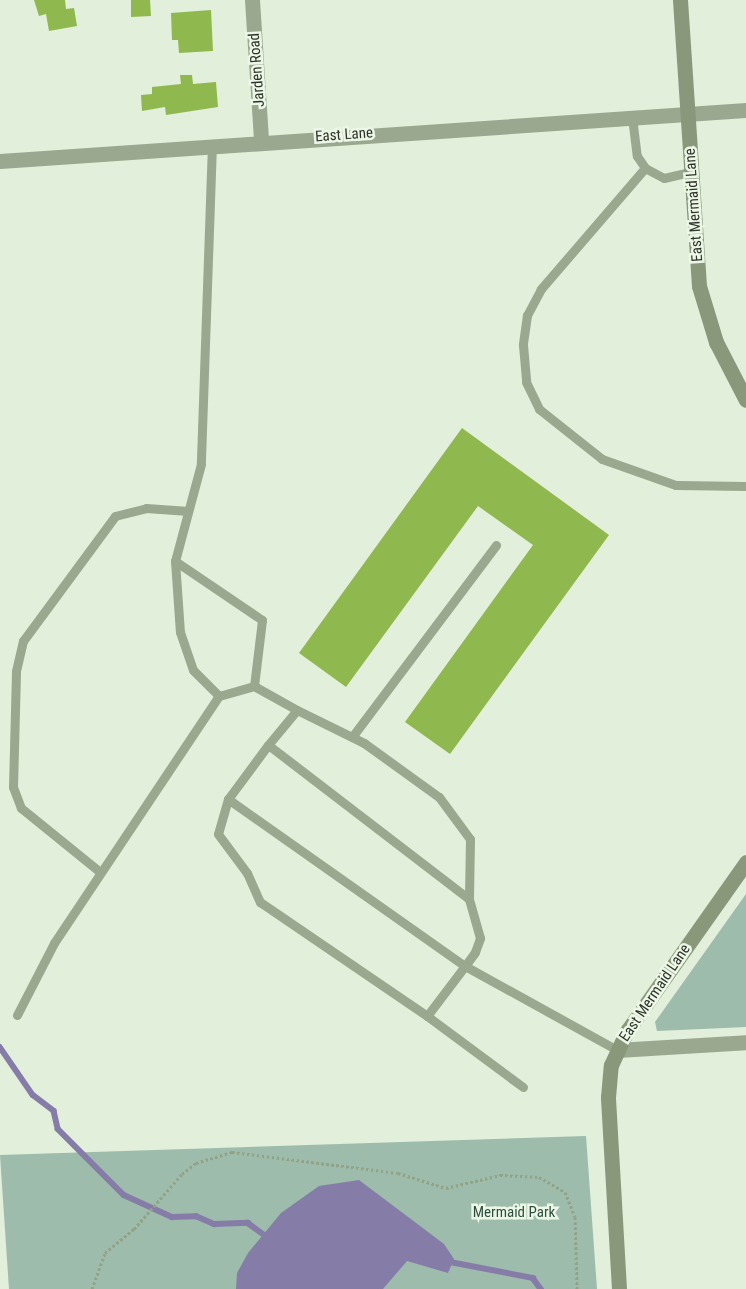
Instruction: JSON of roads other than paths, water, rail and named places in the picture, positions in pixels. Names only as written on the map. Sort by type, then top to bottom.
[{"type":"main road","name":"East Mermaid Lane","points":[[680,0],[691,172],[703,305],[716,342],[746,400]]},
{"type":"main road","name":"East Mermaid Lane","points":[[619,1289],[608,1092],[617,1050],[746,862]]},
{"type":"street","name":"Jarden Road","points":[[252,0],[261,141]]},
{"type":"street","name":"East Lane","points":[[0,161],[212,144],[746,110]]},
{"type":"street","points":[[617,1050],[746,1042]]},
{"type":"lane","points":[[632,117],[637,156],[645,168],[664,178],[691,172]]},
{"type":"lane","points":[[212,144],[201,464],[185,511],[175,560],[180,632],[194,670],[219,696]]},
{"type":"lane","points":[[645,168],[542,289],[527,315],[523,345],[526,382],[539,409],[602,459],[676,485],[746,486]]},
{"type":"lane","points":[[100,872],[21,808],[13,787],[16,670],[23,641],[115,516],[146,508],[185,511]]},
{"type":"lane","points":[[352,737],[496,545]]},
{"type":"lane","points":[[175,560],[262,620],[254,686]]},
{"type":"lane","points":[[17,1015],[54,943],[219,696],[254,686],[352,737],[439,797],[470,839],[469,899],[480,938],[465,966],[427,1016]]},
{"type":"lane","points":[[297,710],[228,799],[218,834],[247,873],[260,902],[427,1016],[524,1087]]},
{"type":"lane","points":[[268,746],[469,899]]},
{"type":"lane","points":[[228,799],[465,966],[617,1050]]},
{"type":"waterway","points":[[0,1047],[33,1095],[54,1111],[58,1129],[124,1195],[172,1217],[196,1216],[214,1224],[248,1223],[267,1237]]},
{"type":"waterway","points":[[445,1261],[533,1278],[541,1289]]},
{"type":"park label","name":"Mermaid Park","points":[[514,1213]]}]
